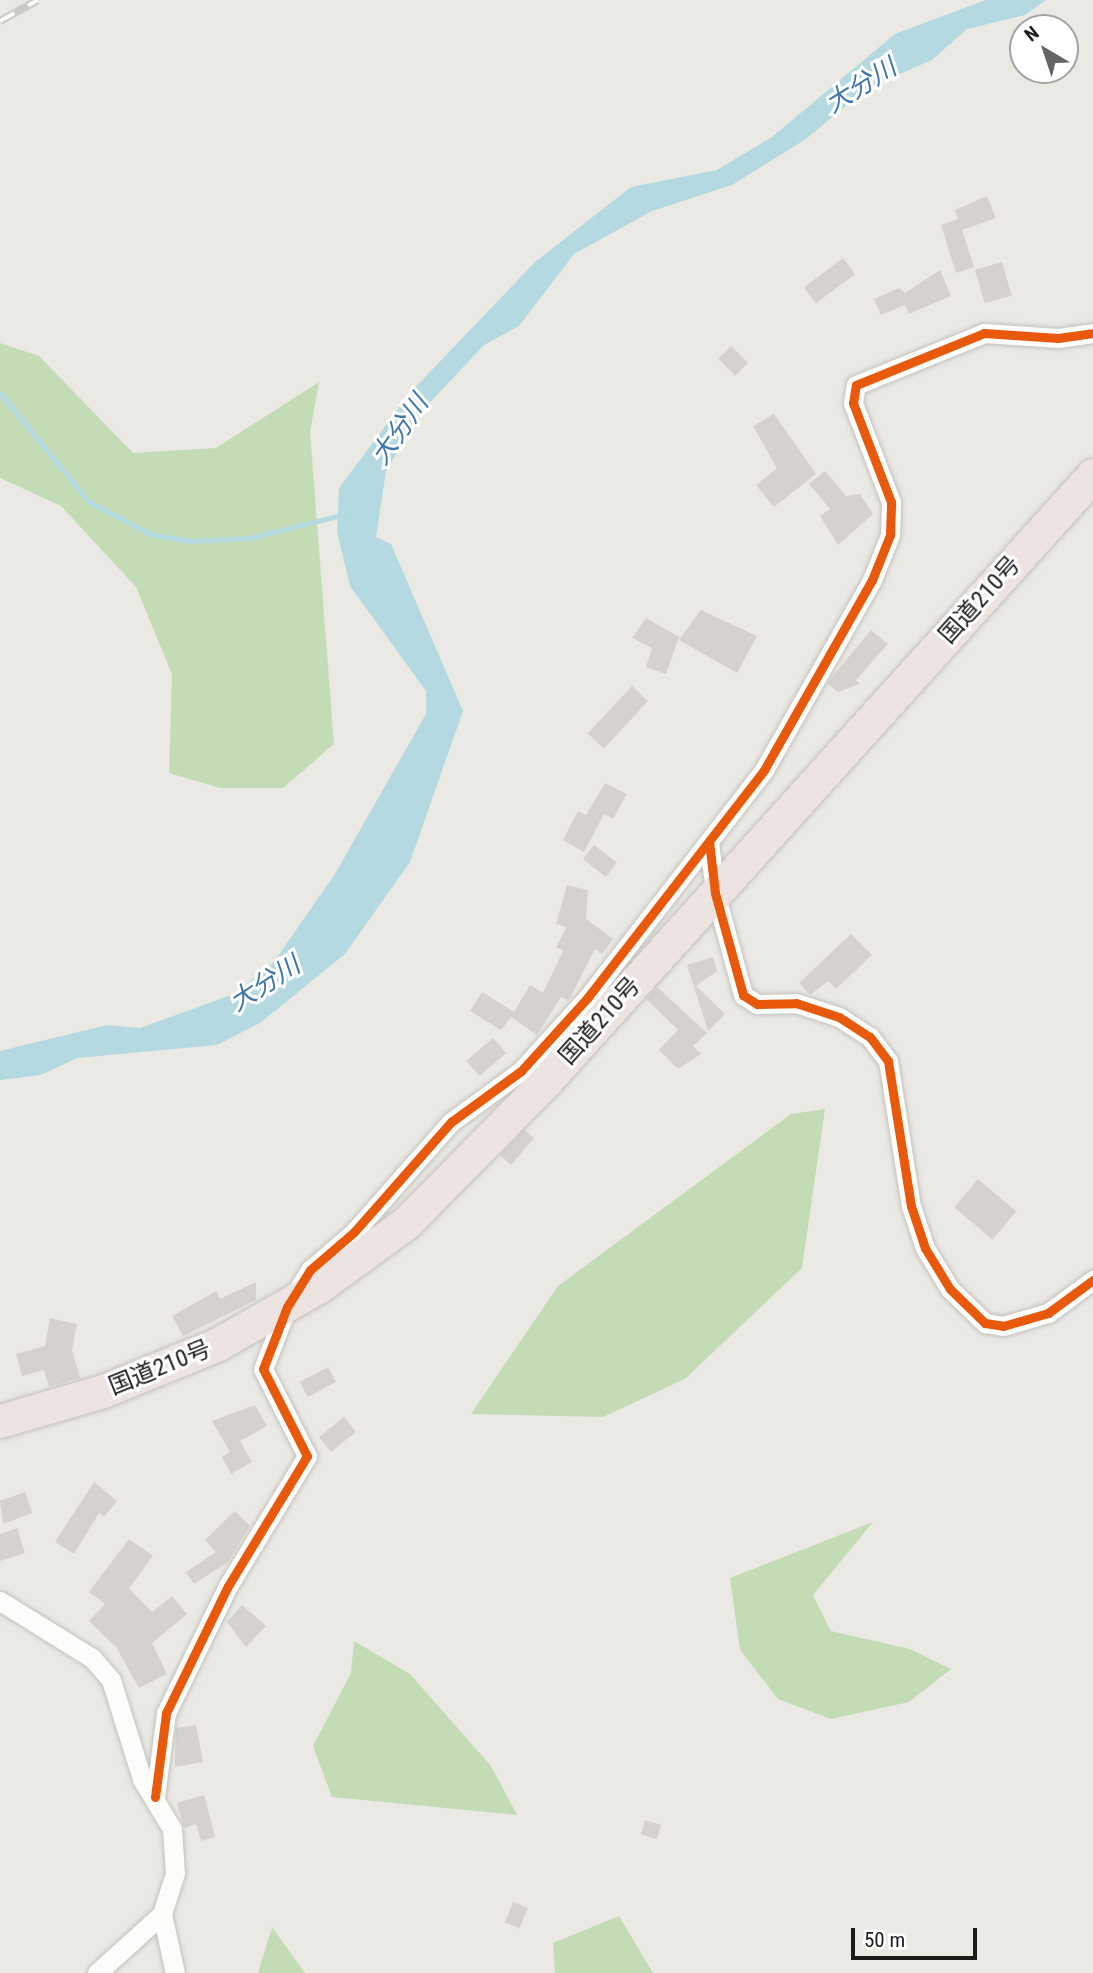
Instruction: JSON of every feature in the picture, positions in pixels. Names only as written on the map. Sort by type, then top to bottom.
[{"type":"highway","name":"国道210号","points":[[0,1420],[161,1369],[287,1307],[381,1243],[442,1191],[1093,475]]},
{"type":"street","points":[[155,1797],[166,1713],[228,1586],[306,1456],[263,1369],[287,1307],[310,1270],[354,1232],[451,1122],[532,1059],[709,841],[782,741],[886,549],[891,502],[853,403],[856,385],[984,333],[1066,338],[1093,333]]},
{"type":"street","points":[[709,841],[715,893],[739,988],[747,999],[802,1004],[839,1017],[870,1037],[888,1061],[911,1206],[925,1248],[950,1289],[985,1323],[1003,1326],[1048,1312],[1093,1280]]},
{"type":"street","points":[[0,1601],[99,1665],[115,1688],[137,1766],[155,1797],[176,1850],[172,1891],[162,1914],[97,1973]]},
{"type":"street","points":[[162,1914],[175,1973]]},
{"type":"green space","points":[[0,343],[39,356],[133,453],[216,448],[319,382],[310,432],[334,744],[283,788],[220,788],[169,773],[172,674],[136,587],[61,506],[0,478]]},
{"type":"green space","points":[[825,1109],[802,1268],[685,1379],[603,1417],[471,1414],[558,1286],[791,1114]]},
{"type":"green space","points":[[873,1522],[813,1595],[831,1631],[910,1649],[951,1669],[909,1702],[831,1719],[778,1699],[740,1650],[730,1578]]},
{"type":"green space","points":[[354,1641],[410,1674],[491,1766],[517,1815],[332,1797],[313,1746],[351,1673]]},
{"type":"green space","points":[[619,1916],[653,1973],[555,1973],[553,1943]]},
{"type":"green space","points":[[272,1927],[305,1973],[258,1973]]},
{"type":"water","name":"大分川","points":[[986,0],[1046,0],[1026,14],[1009,14],[1009,19],[967,29],[932,60],[867,88],[806,139],[732,185],[652,211],[574,254],[519,326],[484,345],[420,413],[386,471],[376,537],[391,544],[463,711],[410,862],[345,954],[260,1023],[217,1045],[77,1058],[41,1075],[0,1080],[0,1051],[107,1025],[140,1028],[234,994],[273,963],[335,874],[426,714],[426,691],[350,586],[337,532],[339,488],[410,393],[535,262],[631,187],[717,170],[772,137],[895,34]]},
{"type":"building","points":[[987,196],[996,218],[962,230],[974,267],[956,273],[941,225],[958,219],[955,210]]},
{"type":"building","points":[[843,258],[855,274],[816,303],[804,287]]},
{"type":"building","points":[[1002,262],[1012,296],[985,303],[975,270]]},
{"type":"building","points":[[940,270],[951,296],[909,314],[905,305],[881,315],[874,299],[899,288],[905,293]]},
{"type":"building","points":[[731,346],[748,363],[735,376],[718,359]]},
{"type":"building","points":[[774,414],[816,474],[774,507],[756,485],[777,468],[753,426]]},
{"type":"building","points":[[825,471],[846,496],[860,494],[873,514],[838,545],[820,516],[830,509],[809,484]]},
{"type":"building","points":[[701,610],[757,636],[737,673],[679,640]]},
{"type":"building","points":[[646,618],[679,637],[666,674],[646,667],[652,648],[632,638]]},
{"type":"building","points":[[871,630],[888,644],[856,680],[860,684],[838,692],[827,683]]},
{"type":"building","points":[[632,686],[648,701],[604,749],[588,734]]},
{"type":"building","points":[[605,783],[627,794],[613,819],[604,814],[584,852],[563,840],[578,811],[586,815]]},
{"type":"building","points":[[594,845],[617,863],[606,877],[583,859]]},
{"type":"building","points":[[567,885],[588,890],[586,919],[613,939],[602,954],[595,949],[569,1000],[561,997],[537,1035],[511,1017],[501,1030],[470,1011],[482,992],[514,1012],[530,985],[543,993],[563,951],[556,947],[567,927],[556,924]]},
{"type":"building","points":[[851,934],[872,955],[836,989],[828,981],[810,995],[799,983]]},
{"type":"building","points":[[713,957],[717,971],[696,986],[725,1014],[708,1031],[687,965]]},
{"type":"building","points":[[657,987],[707,1033],[693,1046],[701,1054],[678,1069],[659,1050],[678,1030],[646,999]]},
{"type":"building","points":[[493,1038],[506,1053],[480,1076],[467,1061]]},
{"type":"building","points":[[524,1130],[534,1138],[511,1165],[500,1155]]},
{"type":"building","points":[[978,1179],[1016,1211],[993,1239],[954,1207]]},
{"type":"building","points":[[256,1282],[256,1300],[183,1336],[172,1316],[216,1291],[220,1299]]},
{"type":"building","points":[[50,1318],[77,1324],[72,1350],[80,1378],[49,1387],[44,1370],[22,1376],[16,1354],[45,1346]]},
{"type":"building","points":[[328,1367],[336,1382],[308,1397],[300,1382]]},
{"type":"building","points":[[255,1405],[267,1426],[240,1441],[252,1462],[231,1474],[222,1457],[230,1452],[212,1421]]},
{"type":"building","points":[[344,1417],[356,1432],[331,1452],[319,1437]]},
{"type":"building","points":[[94,1482],[117,1501],[104,1517],[99,1513],[74,1554],[55,1542]]},
{"type":"building","points":[[25,1492],[32,1513],[3,1524],[0,1501]]},
{"type":"building","points":[[235,1511],[250,1526],[228,1562],[194,1584],[186,1572],[216,1552],[205,1540]]},
{"type":"building","points":[[17,1528],[25,1553],[0,1561],[0,1534]]},
{"type":"building","points":[[129,1539],[153,1556],[129,1588],[152,1612],[172,1596],[187,1614],[152,1643],[167,1674],[139,1688],[116,1647],[89,1621],[105,1604],[89,1592]]},
{"type":"building","points":[[242,1605],[266,1626],[246,1647],[227,1622]]},
{"type":"building","points":[[196,1725],[203,1762],[175,1767],[176,1728]]},
{"type":"building","points":[[204,1795],[215,1837],[201,1841],[196,1824],[184,1828],[177,1803]]},
{"type":"building","points":[[645,1820],[661,1825],[657,1839],[641,1834]]},
{"type":"building","points":[[513,1902],[528,1908],[520,1928],[505,1922]]},
{"type":"waterway","points":[[0,393],[88,501],[150,534],[188,541],[249,538],[342,515]]},
{"type":"railway","points":[[0,21],[38,0]]},
{"type":"cycle path","points":[[155,1797],[166,1713],[228,1586],[307,1456],[263,1369],[287,1307],[310,1270],[354,1232],[451,1122],[521,1071],[588,997],[764,770],[872,580],[890,535],[891,502],[853,403],[856,385],[984,333],[1058,338],[1093,333]]},
{"type":"cycle path","points":[[709,841],[715,893],[743,995],[757,1004],[796,1003],[839,1017],[870,1037],[888,1061],[911,1206],[925,1248],[950,1289],[985,1323],[1003,1326],[1048,1313],[1093,1280]]}]
